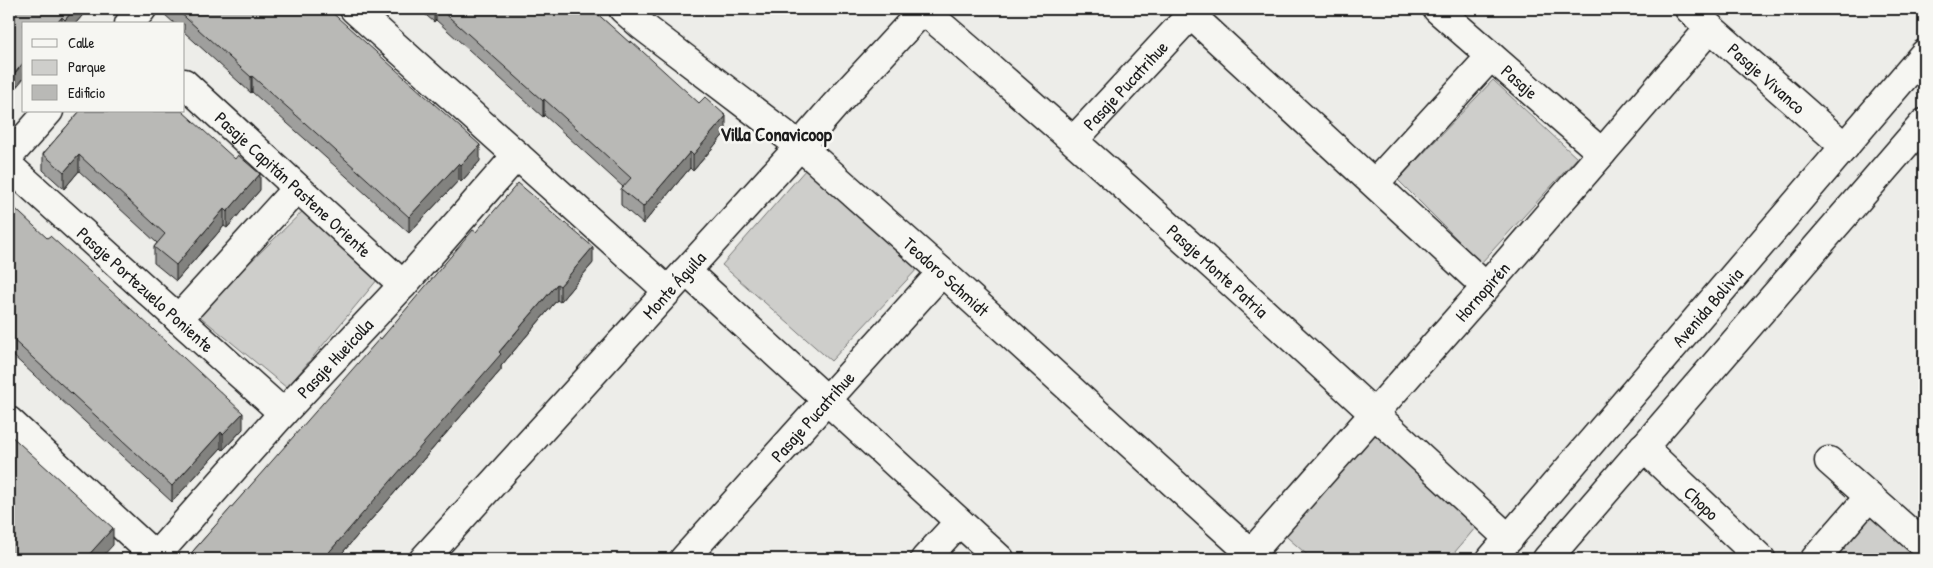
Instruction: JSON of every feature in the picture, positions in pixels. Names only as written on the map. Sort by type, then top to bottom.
[{"type":"street","points":[[131,22],[142,9]]},
{"type":"street","points":[[354,9],[517,155],[826,401],[1000,559]]},
{"type":"street","name":"Pasaje Monte Patria","points":[[923,9],[1074,140],[1374,413],[1509,539]]},
{"type":"street","name":"Monte Águila","points":[[424,559],[923,9]]},
{"type":"street","name":"Pasaje","points":[[1437,9],[1602,153]]},
{"type":"street","name":"Pasaje Vivanco","points":[[1689,9],[1845,146]]},
{"type":"street","points":[[1193,12],[1486,287]]},
{"type":"street","name":"Pasaje Pucatrihue","points":[[1074,140],[1193,12]]},
{"type":"street","name":"Teodoro Schmidt","points":[[640,14],[800,146],[942,272],[1254,556]]},
{"type":"street","name":"Hornopirén","points":[[1254,556],[1374,413],[1486,287],[1710,28]]},
{"type":"street","name":"Avenida Bolivia","points":[[1491,559],[1924,54]]},
{"type":"street","points":[[1375,183],[1491,56]]},
{"type":"street","name":"Pasaje Capitán Pastene Oriente","points":[[185,84],[403,285]]},
{"type":"street","points":[[9,156],[48,112]]},
{"type":"street","points":[[1547,559],[1924,123]]},
{"type":"street","name":"Pasaje Hueicolla","points":[[154,558],[283,413],[403,285],[517,155]]},
{"type":"street","name":"Pasaje Portezuelo Poniente","points":[[9,166],[283,413]]},
{"type":"street","points":[[178,319],[297,188]]},
{"type":"street","name":"Pasaje Pucatrihue","points":[[684,559],[942,272]]},
{"type":"street","points":[[9,421],[154,558]]},
{"type":"street","name":"Chopo","points":[[1643,447],[1761,559]]},
{"type":"street","points":[[1829,461],[1924,546]]},
{"type":"street","points":[[1814,559],[1869,497]]},
{"type":"street","points":[[925,559],[959,522]]},
{"type":"green space","points":[[1493,80],[1577,158],[1481,263],[1398,180]]},
{"type":"green space","points":[[806,169],[919,267],[831,361],[722,265]]},
{"type":"green space","points":[[309,205],[383,273],[287,388],[197,314]]},
{"type":"green space","points":[[1377,422],[1481,521],[1449,559],[1312,559],[1280,531]]},
{"type":"green space","points":[[1865,511],[1919,559],[1824,559]]},
{"type":"building","points":[[9,9],[74,9],[65,20],[62,17],[58,22],[22,22],[22,64],[9,80]]},
{"type":"building","points":[[176,9],[328,9],[480,145],[461,165],[459,163],[409,217]]},
{"type":"building","points":[[440,9],[592,9],[630,43],[631,41],[699,103],[705,97],[726,116],[693,155],[690,152],[643,207],[621,189],[631,178],[544,99],[543,101]]},
{"type":"building","points":[[79,112],[183,112],[235,159],[238,155],[260,174],[227,212],[224,209],[176,265],[154,247],[165,234],[79,155],[64,172],[43,154]]},
{"type":"building","points":[[518,183],[593,247],[560,286],[557,284],[499,352],[501,354],[324,558],[320,554],[316,559],[186,559],[381,339],[473,230],[476,232]]},
{"type":"building","points":[[9,203],[47,238],[50,236],[243,413],[223,434],[221,432],[172,486],[9,336]]},
{"type":"building","points":[[9,434],[113,528],[85,559],[9,559]]},
{"type":"district","name":"Villa Conavicoop","points":[[776,134]]}]
